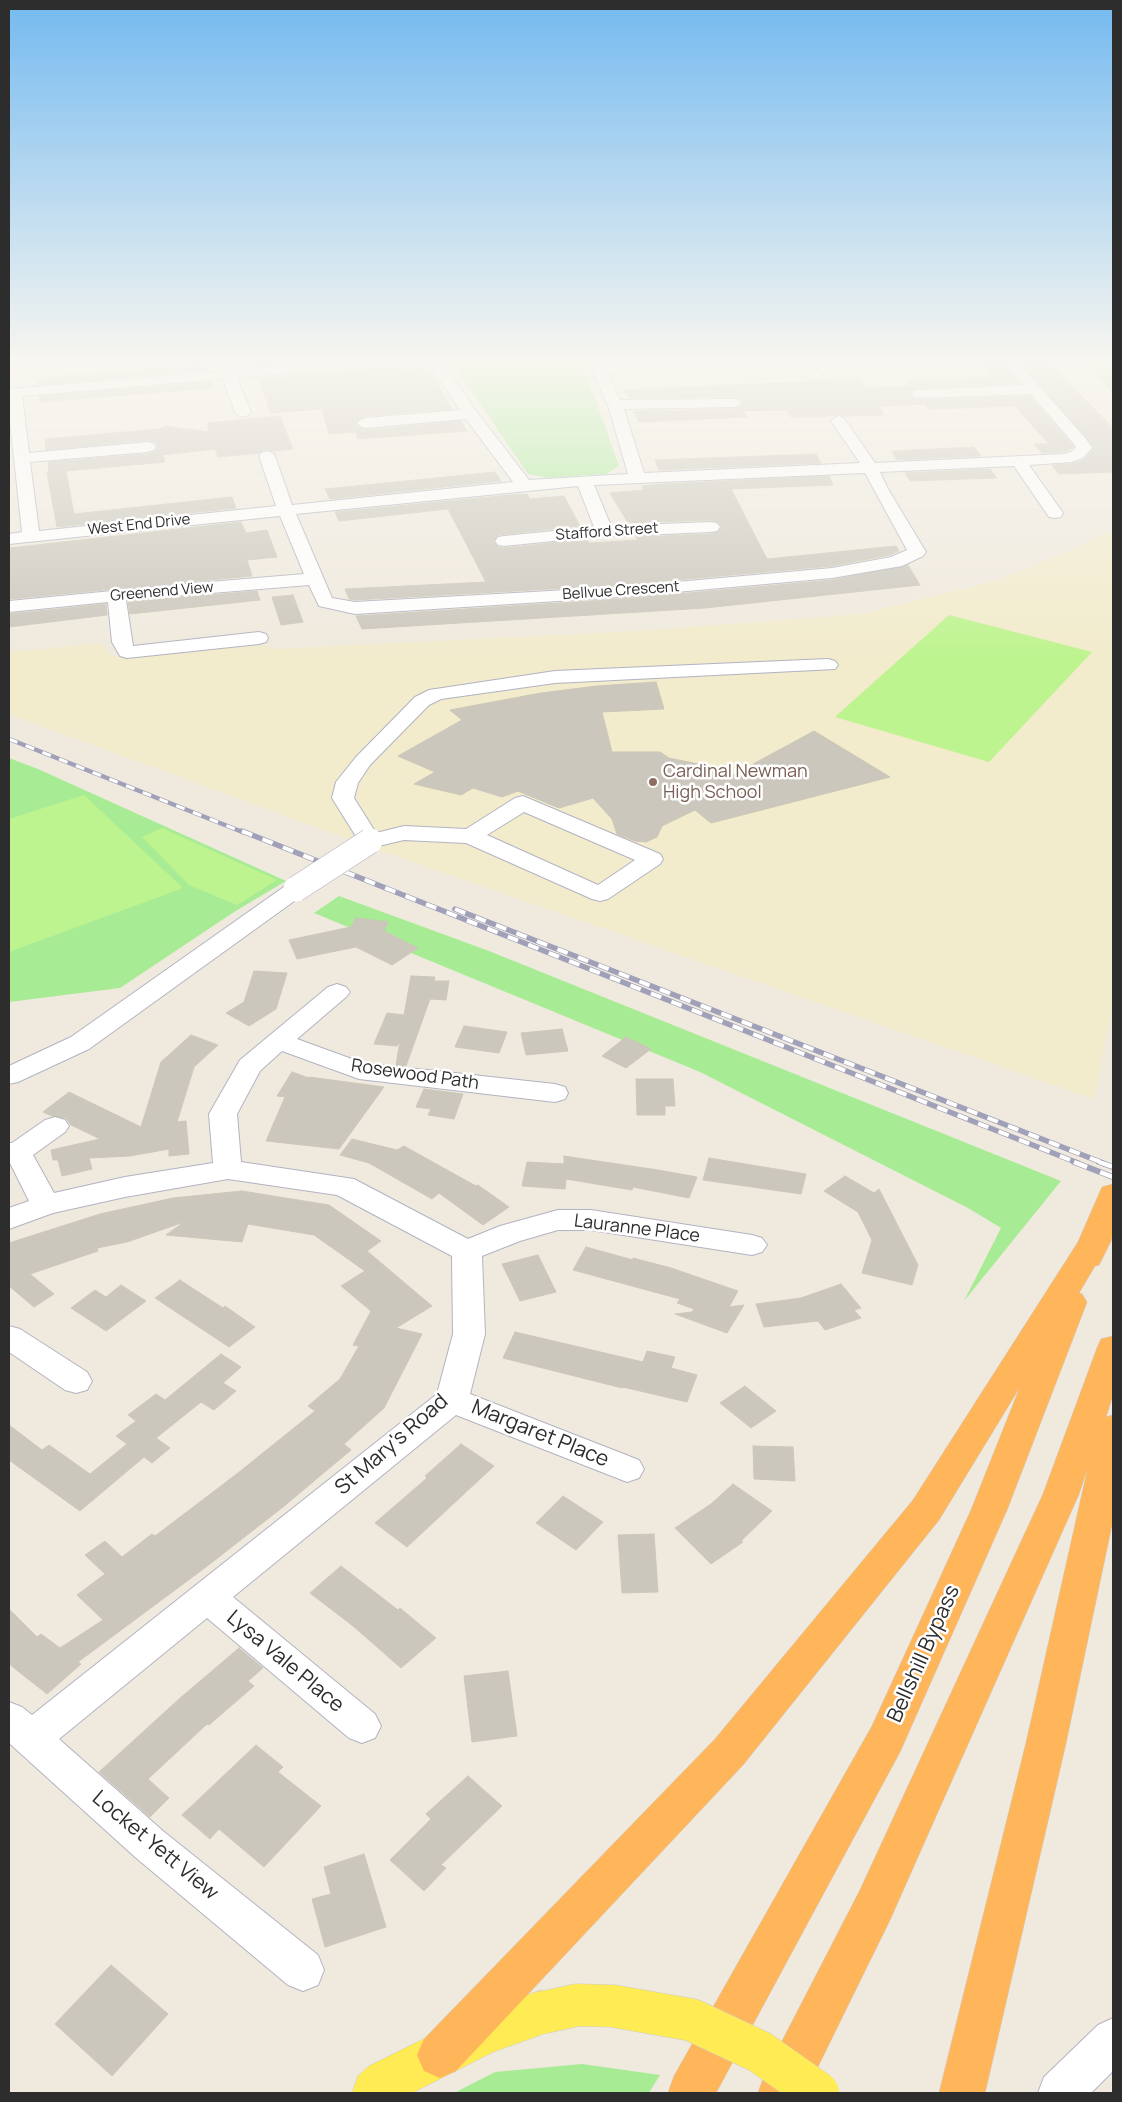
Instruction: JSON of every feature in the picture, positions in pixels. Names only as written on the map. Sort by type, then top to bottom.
[{"type":"highway","name":"Bellshill Bypass","points":[[691,2093],[886,1738],[989,1510],[1113,1194]]},
{"type":"highway","points":[[440,2055],[729,1752],[920,1517],[1095,1240]]},
{"type":"highway","points":[[780,2093],[874,1905],[1061,1494],[1113,1348]]},
{"type":"highway","points":[[962,2093],[1046,1743],[1100,1498],[1113,1428]]},
{"type":"main road","points":[[376,2090],[484,2033],[541,2013],[577,2005],[612,2006],[692,2020],[760,2052],[818,2093]]},
{"type":"street","points":[[22,460],[32,536]]},
{"type":"street","name":"Bellvue Crescent","points":[[268,460],[286,510],[325,602],[355,608],[631,591],[832,573],[896,562],[917,552],[870,467]]},
{"type":"street","points":[[505,460],[524,485]]},
{"type":"street","points":[[632,460],[637,477]]},
{"type":"street","points":[[865,460],[870,467]]},
{"type":"street","name":"West End Drive","points":[[9,539],[584,480],[1040,460]]},
{"type":"street","points":[[1018,461],[1055,513]]},
{"type":"street","points":[[584,480],[604,532]]},
{"type":"street","points":[[9,500],[27,498]]},
{"type":"street","name":"Stafford Street","points":[[504,541],[604,532],[711,527]]},
{"type":"street","name":"Greenend View","points":[[9,607],[315,579]]},
{"type":"street","points":[[116,596],[122,642],[127,652],[259,638]]},
{"type":"street","points":[[370,840],[343,798],[347,782],[363,761],[422,701],[436,694],[555,677],[828,665]]},
{"type":"street","points":[[9,1076],[80,1043],[296,889],[370,840],[404,832],[470,836],[600,894],[652,859],[522,803],[470,836]]},
{"type":"street","points":[[228,1170],[223,1114],[250,1066],[337,992]]},
{"type":"street","name":"Rosewood Path","points":[[279,1042],[359,1071],[554,1093]]},
{"type":"street","points":[[46,1206],[13,1152],[55,1126]]},
{"type":"street","points":[[9,1219],[46,1206],[125,1187],[228,1170],[344,1186],[466,1251]]},
{"type":"street","name":"Lauranne Place","points":[[466,1251],[510,1233],[558,1220],[591,1220],[752,1245]]},
{"type":"street","name":"St Mary's Road","points":[[20,1729],[208,1598],[452,1400],[468,1334],[466,1251]]},
{"type":"street","points":[[9,1337],[76,1382]]},
{"type":"street","name":"Margaret Place","points":[[452,1400],[627,1469]]},
{"type":"street","name":"Lysa Vale Place","points":[[208,1598],[362,1726]]},
{"type":"street","name":"Locket Yett View","points":[[20,1729],[149,1844],[303,1970]]},
{"type":"lane","points":[[1071,2086],[1113,2040]]},
{"type":"shaded area","name":"Cardinal Newman High School","points":[[1113,530],[1113,1003],[1094,1099],[375,849],[9,714],[9,652],[102,643],[111,657],[254,642],[273,649],[621,632],[861,614],[998,580],[1074,549]]},
{"type":"green space","points":[[519,460],[617,460],[619,466],[606,474],[548,478],[528,474]]},
{"type":"green space","points":[[949,615],[1092,652],[989,762],[835,717]]},
{"type":"green space","points":[[9,758],[38,769],[286,881],[234,912],[120,988],[9,1002]]},
{"type":"green space","points":[[84,795],[183,888],[9,952],[9,819]]},
{"type":"green space","points":[[162,828],[277,880],[237,905],[189,885],[142,837]]},
{"type":"green space","points":[[339,896],[489,951],[1061,1181],[964,1301],[1001,1228],[968,1208],[700,1072],[314,913]]},
{"type":"green space","points":[[582,2064],[660,2075],[649,2093],[454,2093],[495,2072]]},
{"type":"building","points":[[72,460],[164,460],[165,462],[66,471],[74,514],[232,497],[236,508],[57,527],[47,473],[49,472],[48,462]]},
{"type":"building","points":[[655,460],[819,460],[821,463],[659,470]]},
{"type":"building","points":[[1084,460],[1113,460],[1113,472],[1059,474],[1052,465],[1072,464]]},
{"type":"building","points":[[990,469],[997,478],[910,481],[905,473]]},
{"type":"building","points":[[495,472],[501,481],[330,499],[325,489]]},
{"type":"building","points":[[829,476],[833,485],[731,489],[767,559],[896,546],[899,551],[890,555],[832,566],[621,585],[355,600],[349,599],[345,589],[486,582],[448,509],[339,521],[335,512],[510,495],[527,494],[530,499],[564,496],[580,526],[498,535],[494,542],[498,547],[504,548],[587,539],[589,543],[638,540],[636,537],[711,534],[718,532],[722,527],[718,522],[711,520],[628,523],[610,493],[644,490],[642,486],[665,484]]},
{"type":"building","points":[[241,522],[246,533],[267,530],[277,557],[247,560],[252,576],[9,599],[9,548]]},
{"type":"building","points":[[908,565],[920,585],[705,608],[362,629],[356,616],[621,599],[832,580]]},
{"type":"building","points":[[257,591],[260,600],[130,614],[128,602]]},
{"type":"building","points":[[293,595],[303,622],[281,625],[272,597]]},
{"type":"building","points":[[106,604],[107,615],[9,627],[9,614]]},
{"type":"building","points":[[656,682],[664,709],[602,712],[612,752],[660,752],[669,758],[698,764],[733,775],[814,731],[890,777],[711,823],[695,810],[662,826],[657,837],[646,842],[635,841],[617,834],[612,819],[593,798],[559,808],[518,791],[502,797],[473,788],[461,795],[414,784],[435,772],[398,756],[462,720],[450,710],[541,693],[597,686]]},
{"type":"building","points":[[356,918],[388,922],[384,931],[418,948],[392,965],[356,947],[297,959],[289,940],[351,927]]},
{"type":"building","points":[[254,971],[287,973],[276,1009],[249,1026],[226,1013],[244,1002]]},
{"type":"building","points":[[411,976],[435,977],[434,981],[449,981],[446,1000],[430,999],[406,1066],[396,1065],[400,1041],[397,1046],[374,1044],[387,1013],[404,1015]]},
{"type":"building","points":[[464,1026],[507,1032],[499,1053],[455,1047]]},
{"type":"building","points":[[562,1029],[568,1051],[526,1055],[521,1033]]},
{"type":"building","points":[[191,1035],[218,1045],[194,1067],[177,1122],[186,1121],[189,1154],[169,1156],[169,1149],[130,1156],[89,1158],[92,1169],[62,1176],[58,1160],[53,1160],[51,1150],[100,1139],[71,1125],[66,1118],[52,1116],[43,1112],[69,1092],[141,1127],[161,1062]]},
{"type":"building","points":[[626,1037],[651,1049],[626,1068],[602,1056]]},
{"type":"building","points":[[292,1072],[309,1078],[384,1087],[339,1149],[266,1141],[285,1097],[277,1096]]},
{"type":"building","points":[[636,1079],[673,1079],[675,1106],[665,1106],[665,1115],[637,1115]]},
{"type":"building","points":[[424,1089],[463,1094],[454,1119],[428,1115],[431,1109],[416,1107]]},
{"type":"building","points":[[352,1139],[397,1150],[404,1146],[476,1186],[478,1185],[509,1207],[483,1225],[439,1193],[432,1199],[369,1163],[340,1155]]},
{"type":"building","points":[[564,1156],[697,1177],[689,1198],[633,1187],[632,1190],[566,1179],[565,1189],[522,1186],[527,1162],[564,1164]]},
{"type":"building","points":[[709,1158],[806,1174],[801,1194],[703,1180]]},
{"type":"building","points":[[845,1176],[874,1193],[879,1189],[918,1265],[912,1285],[862,1273],[872,1240],[858,1212],[824,1191]]},
{"type":"building","points":[[242,1191],[329,1205],[381,1241],[367,1251],[432,1306],[396,1328],[422,1334],[384,1408],[344,1444],[351,1450],[283,1507],[206,1567],[78,1662],[81,1664],[47,1694],[9,1664],[9,1609],[37,1637],[41,1634],[60,1648],[103,1620],[77,1595],[105,1574],[85,1555],[105,1541],[122,1557],[152,1534],[155,1536],[315,1411],[308,1406],[340,1379],[359,1346],[353,1345],[371,1311],[341,1286],[365,1271],[314,1235],[248,1224],[242,1242],[166,1235],[184,1222],[127,1242],[97,1248],[98,1251],[30,1274],[54,1294],[34,1307],[9,1286],[9,1243],[100,1214],[173,1198]]},
{"type":"building","points":[[586,1247],[671,1268],[738,1291],[729,1307],[744,1305],[727,1333],[675,1314],[692,1312],[694,1309],[677,1303],[680,1299],[573,1270]]},
{"type":"building","points":[[538,1255],[556,1292],[520,1301],[502,1264]]},
{"type":"building","points":[[180,1280],[223,1308],[225,1306],[255,1327],[229,1347],[155,1298]]},
{"type":"building","points":[[841,1284],[861,1308],[854,1310],[861,1318],[825,1330],[818,1321],[764,1327],[756,1304],[801,1298]]},
{"type":"building","points":[[121,1285],[146,1301],[106,1331],[71,1308],[95,1290],[106,1297]]},
{"type":"building","points":[[515,1332],[643,1362],[647,1351],[675,1357],[671,1368],[697,1375],[687,1402],[622,1388],[503,1358]]},
{"type":"building","points":[[221,1354],[241,1367],[223,1383],[236,1391],[214,1410],[201,1402],[156,1438],[170,1448],[152,1463],[144,1457],[80,1511],[9,1460],[9,1425],[42,1450],[49,1445],[90,1474],[127,1444],[116,1436],[136,1421],[128,1415],[156,1394],[165,1400]]},
{"type":"building","points":[[745,1386],[776,1411],[751,1428],[720,1403]]},
{"type":"building","points":[[461,1444],[494,1466],[407,1547],[375,1523],[427,1478],[425,1476]]},
{"type":"building","points":[[753,1446],[793,1447],[795,1481],[754,1479]]},
{"type":"building","points":[[733,1484],[772,1511],[741,1541],[743,1542],[711,1564],[675,1528],[711,1504]]},
{"type":"building","points":[[563,1496],[603,1522],[576,1550],[536,1523]]},
{"type":"building","points":[[654,1534],[658,1592],[622,1593],[618,1535]]},
{"type":"building","points":[[341,1566],[398,1610],[400,1608],[436,1638],[401,1668],[353,1626],[310,1593]]},
{"type":"building","points":[[239,1648],[263,1668],[248,1681],[254,1686],[209,1725],[207,1724],[148,1779],[169,1798],[150,1817],[99,1772],[179,1699]]},
{"type":"building","points":[[508,1671],[517,1736],[472,1742],[464,1676]]},
{"type":"building","points":[[256,1745],[283,1767],[278,1772],[321,1806],[264,1867],[219,1829],[210,1839],[182,1815]]},
{"type":"building","points":[[468,1776],[502,1806],[441,1865],[446,1868],[424,1891],[390,1860],[431,1819],[426,1814]]},
{"type":"building","points":[[364,1854],[386,1927],[325,1947],[312,1899],[331,1894],[324,1867]]},
{"type":"building","points":[[111,1965],[168,2014],[112,2076],[55,2024]]},
{"type":"railway","points":[[9,739],[245,833]]},
{"type":"railway","points":[[242,831],[1078,1163]]},
{"type":"railway","points":[[455,909],[1103,1163]]},
{"type":"railway","points":[[1074,1162],[1113,1177]]},
{"type":"railway","points":[[1099,1162],[1113,1167]]},
{"type":"place","name":"Cardinal Newman High School","points":[[653,782]]}]
